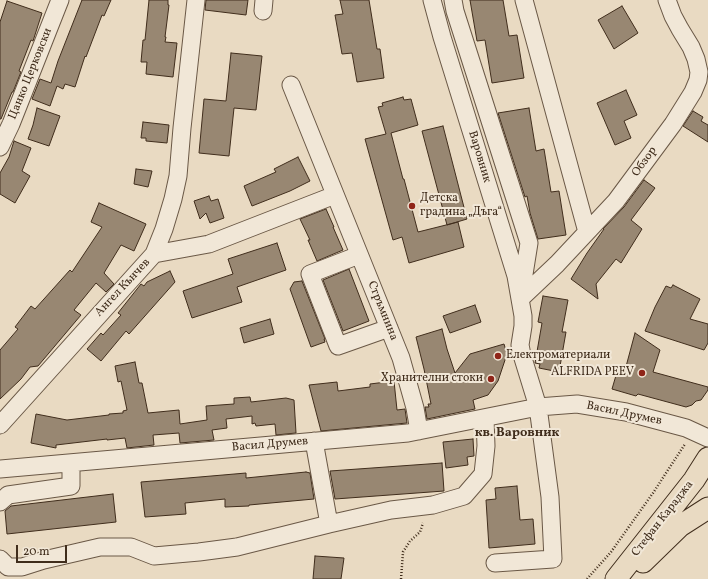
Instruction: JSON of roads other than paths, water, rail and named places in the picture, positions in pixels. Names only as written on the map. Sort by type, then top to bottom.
[{"type":"main road","name":"Стефан Караджа","points":[[616,579],[694,480],[708,458]]},
{"type":"main road","points":[[625,579],[680,526],[708,508]]},
{"type":"street","name":"Цанко Церковски","points":[[0,147],[11,124],[60,0]]},
{"type":"street","name":"Ангел Кънчев","points":[[0,424],[154,254],[171,207],[178,176],[196,0]]},
{"type":"street","name":"Варовник","points":[[432,0],[442,37],[516,276],[523,316],[520,345],[538,407]]},
{"type":"street","points":[[453,0],[455,11],[529,243],[520,299]]},
{"type":"street","points":[[524,0],[587,232]]},
{"type":"street","name":"Обзор","points":[[520,299],[557,264],[616,201],[673,124],[694,92],[699,72],[696,59],[691,47],[673,16],[667,0]]},
{"type":"street","name":"Стръмнина","points":[[291,85],[389,328],[415,408],[419,431]]},
{"type":"street","points":[[154,254],[209,244],[335,195]]},
{"type":"street","points":[[359,255],[310,274],[338,346],[389,328]]},
{"type":"street","name":"Васил Друмев","points":[[0,469],[408,433],[538,407],[577,404],[626,412],[686,428],[708,438]]},
{"type":"street","points":[[495,563],[553,559],[550,497],[538,407]]},
{"type":"street","points":[[0,559],[8,567],[22,567],[44,560],[100,547],[131,547],[154,556],[237,547],[391,510],[433,505],[464,496],[482,474],[486,446],[485,418]]},
{"type":"street","points":[[314,441],[329,524]]},
{"type":"street","points":[[0,502],[8,496],[71,486],[71,463]]},
{"type":"place","name":"Детска градина „Дъга“","points":[[412,206]]},
{"type":"place","name":"Електроматериали","points":[[498,356]]},
{"type":"place","name":"ALFRIDA PEEV","points":[[642,373]]},
{"type":"place","name":"Хранителни стоки","points":[[491,379]]},
{"type":"district","name":"кв. Варовник","points":[[517,434]]}]
